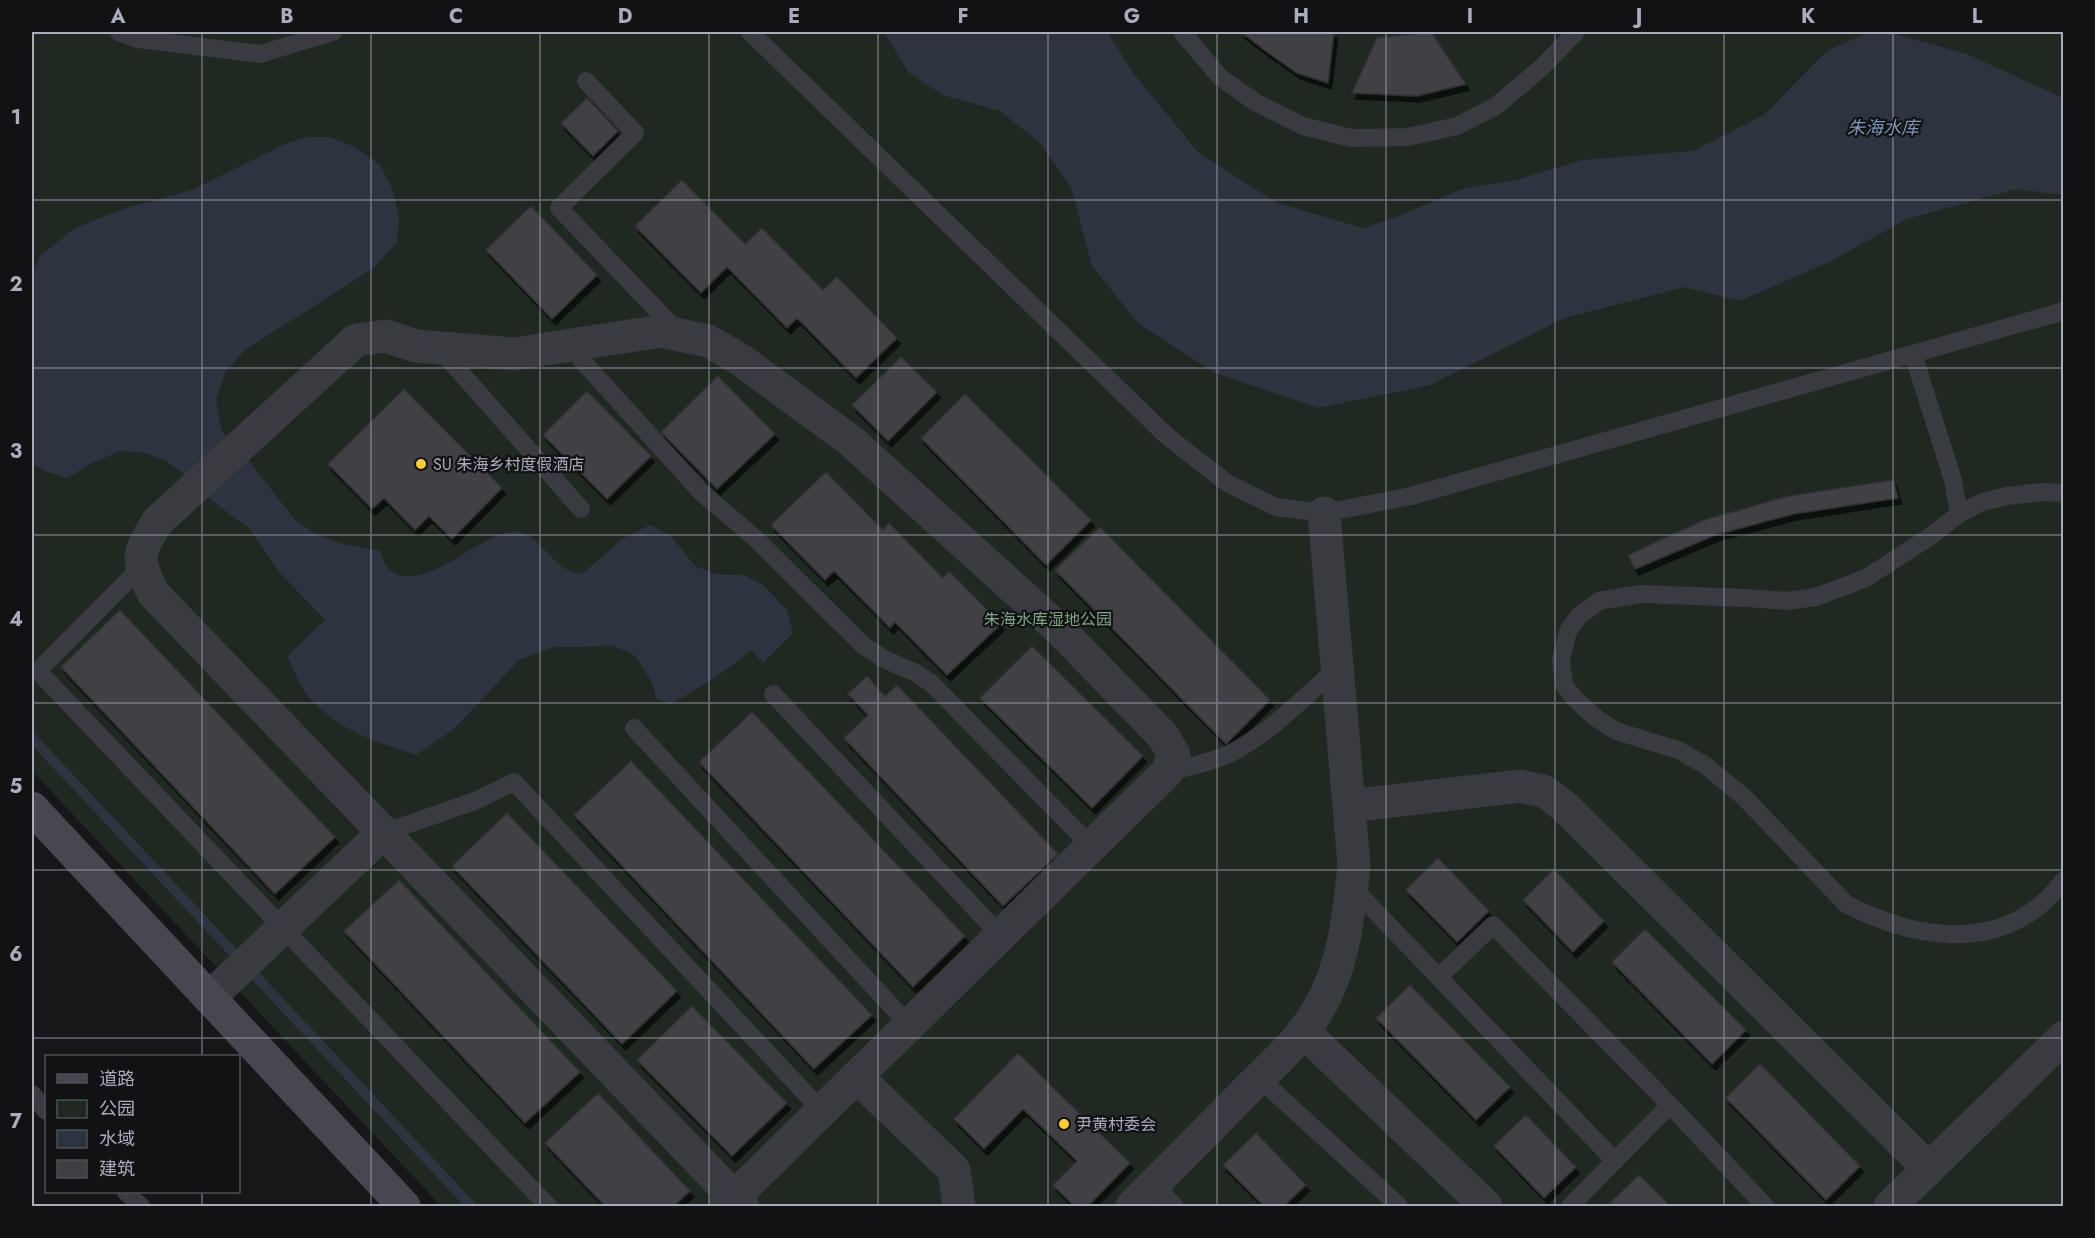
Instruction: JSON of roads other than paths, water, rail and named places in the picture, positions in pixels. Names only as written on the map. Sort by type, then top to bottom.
[{"type":"street","points":[[661,331],[708,341],[741,360],[851,441],[1060,630],[1163,736],[1173,755],[1167,772],[822,1111],[734,1203],[153,593],[140,568],[143,544],[157,522],[356,340],[386,336],[416,346],[514,354],[569,346],[661,331]]},
{"type":"street","points":[[1154,1199],[1259,1078],[1290,1048],[1318,1011],[1334,975],[1344,942],[1354,865],[1324,513]]},
{"type":"street","points":[[1349,806],[1520,786],[1545,791],[1565,807],[1929,1169]]},
{"type":"street","points":[[32,808],[404,1206]]},
{"type":"street","points":[[209,998],[383,832]]},
{"type":"street","points":[[1303,1031],[1486,1206]]},
{"type":"street","points":[[1890,1206],[2064,1037]]},
{"type":"street","points":[[857,1077],[954,1170],[959,1206]]},
{"type":"lane","points":[[119,32],[138,39],[260,54],[333,32]]},
{"type":"lane","points":[[750,32],[1167,436],[1227,483],[1276,507],[1324,513],[1411,496],[2064,311]]},
{"type":"lane","points":[[1182,32],[1220,77],[1255,102],[1303,126],[1351,138],[1408,137],[1457,126],[1497,106],[1541,68],[1576,32]]},
{"type":"lane","points":[[586,81],[635,133],[559,208],[682,336]]},
{"type":"lane","points":[[569,346],[702,493],[755,538],[863,645],[884,659],[931,683],[1091,846]]},
{"type":"lane","points":[[439,348],[581,509]]},
{"type":"lane","points":[[1913,354],[1953,480],[1959,514]]},
{"type":"lane","points":[[2064,493],[2007,495],[1982,502],[1959,514],[1928,538],[1866,578],[1816,597],[1785,602],[1747,598],[1641,594],[1599,602],[1578,616],[1568,631],[1561,660],[1564,685],[1575,699],[1596,718],[1616,730],[1678,750],[1705,765],[1744,797],[1846,904],[1867,914],[1908,928],[1955,936],[1991,932],[2020,918],[2045,902],[2064,880]]},
{"type":"lane","points":[[140,568],[38,671],[548,1206]]},
{"type":"lane","points":[[1167,772],[1209,762],[1245,746],[1337,668]]},
{"type":"lane","points":[[773,694],[1000,935]]},
{"type":"lane","points":[[634,728],[909,1025]]},
{"type":"lane","points":[[383,832],[475,801],[514,782],[822,1111]]},
{"type":"lane","points":[[1352,887],[1615,1161]]},
{"type":"lane","points":[[1439,978],[1493,925],[1670,1105],[1765,1206]]},
{"type":"lane","points":[[1259,1078],[1399,1206]]},
{"type":"lane","points":[[32,1094],[45,1110]]},
{"type":"lane","points":[[1570,1206],[1670,1105]]},
{"type":"lane","points":[[128,1193],[141,1206]]},
{"type":"water","name":"朱海水库","points":[[884,32],[1107,32],[1134,74],[1198,152],[1277,203],[1363,228],[1396,217],[1465,188],[1516,180],[1582,160],[1693,151],[1764,115],[1828,50],[1870,32],[1887,32],[1967,54],[2063,98],[2063,195],[2016,189],[1907,219],[1831,261],[1740,301],[1684,287],[1565,318],[1430,385],[1318,408],[1215,373],[1139,324],[1092,266],[1071,187],[1039,142],[1000,111],[943,95],[909,73]]},
{"type":"water","points":[[307,137],[329,137],[355,147],[380,165],[392,188],[399,217],[397,242],[374,268],[245,350],[225,373],[216,399],[221,429],[227,439],[250,462],[295,520],[316,534],[339,543],[380,551],[388,568],[402,576],[418,575],[435,570],[488,540],[504,533],[518,532],[532,538],[562,566],[582,574],[622,539],[650,525],[671,536],[695,566],[716,574],[744,575],[763,585],[787,610],[793,633],[763,663],[751,650],[722,673],[671,704],[656,698],[652,682],[635,656],[628,652],[611,645],[554,647],[519,660],[454,729],[416,755],[372,740],[345,726],[332,718],[305,693],[287,656],[325,620],[279,572],[250,529],[211,500],[189,477],[166,461],[143,452],[120,451],[90,464],[67,478],[32,464],[32,274],[40,256],[75,228],[126,208],[192,190],[287,143]]},
{"type":"waterway","points":[[32,738],[471,1206]]},
{"type":"place","name":"SU 朱海乡村度假酒店","points":[[421,464]]},
{"type":"place","name":"尹黄村委会","points":[[1064,1124]]},
{"type":"park label","name":"朱海水库湿地公园","points":[[1048,619]]}]
